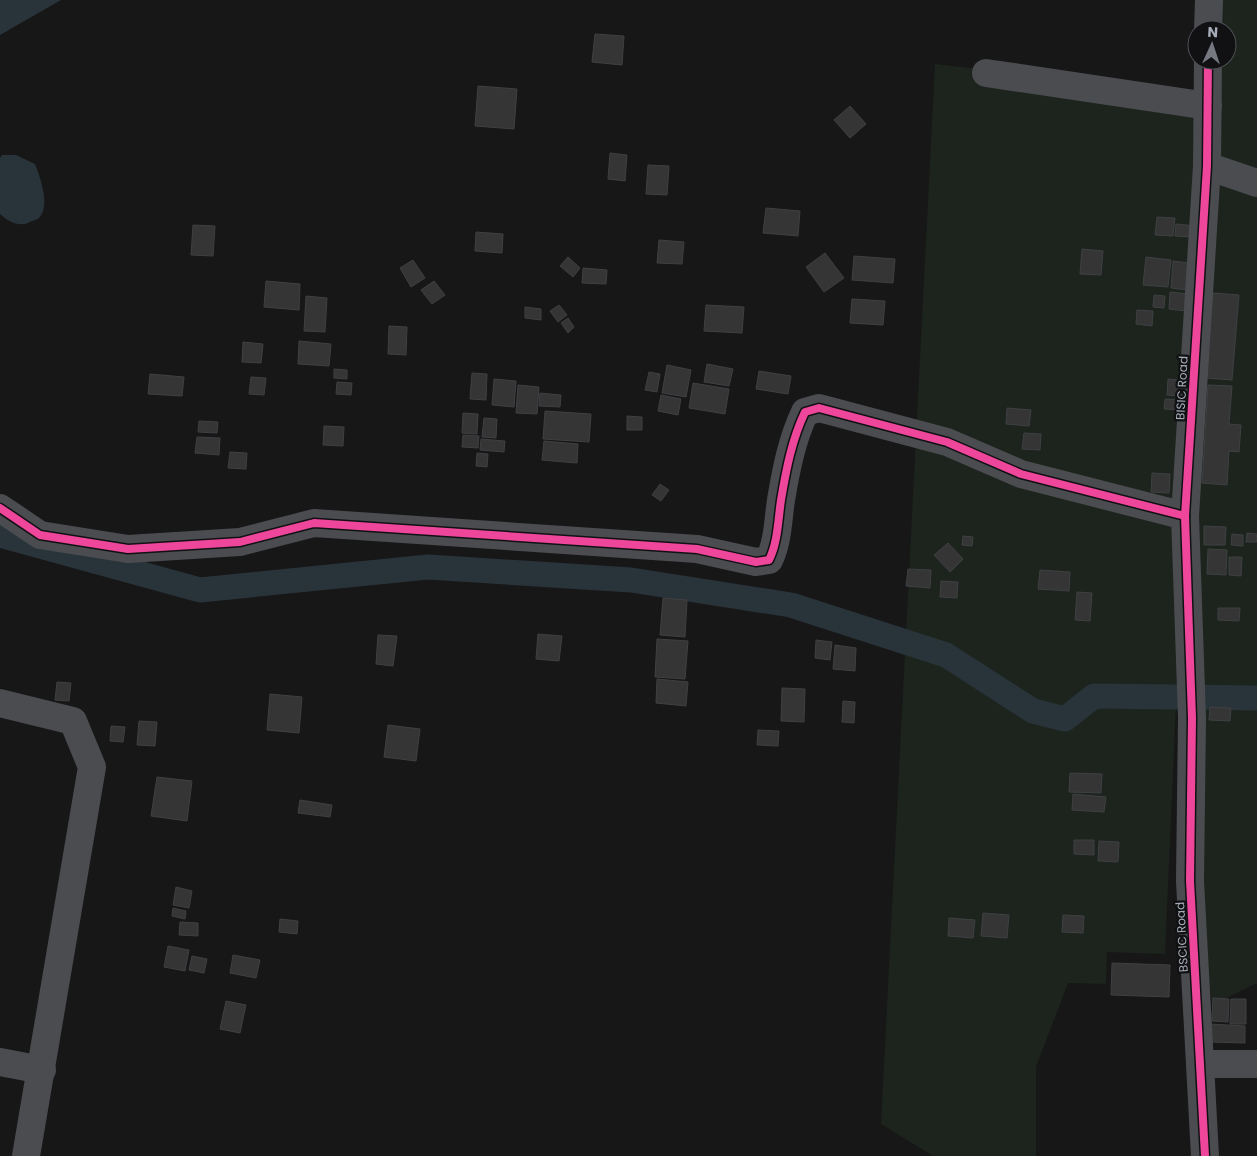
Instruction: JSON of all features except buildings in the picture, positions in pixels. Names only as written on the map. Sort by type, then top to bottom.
[{"type":"street","points":[[1208,20],[1209,0]]},
{"type":"street","name":"BISIC Road","points":[[1192,718],[1185,516],[1207,166],[1208,70]]},
{"type":"street","points":[[986,73],[1208,106]]},
{"type":"street","points":[[1207,166],[1257,183]]},
{"type":"street","points":[[0,508],[40,535],[128,549],[240,542],[314,523],[697,549],[756,562],[769,560],[774,549],[783,488],[796,430],[805,412],[819,408],[947,442],[1021,474],[1185,516]]},
{"type":"street","points":[[0,703],[73,721],[92,767],[26,1156]]},
{"type":"street","name":"BSCIC Road","points":[[1192,718],[1190,881],[1205,1156]]},
{"type":"street","points":[[0,1062],[42,1070]]},
{"type":"street","points":[[1200,1064],[1257,1064]]},
{"type":"shaded area","points":[[0,0],[61,0],[0,35]]},
{"type":"shaded area","points":[[1216,0],[1257,0],[1257,171],[1218,155],[1217,70],[1237,70],[1237,20],[1217,20]]},
{"type":"shaded area","points":[[935,64],[1203,95],[1165,954],[1107,952],[1106,984],[1068,983],[1036,1067],[1036,1156],[933,1156],[881,1124]]},
{"type":"shaded area","points":[[2,155],[16,155],[35,164],[42,184],[44,199],[42,213],[38,219],[24,224],[17,224],[0,214],[0,158]]},
{"type":"shaded area","points":[[1207,166],[1257,183],[1257,983],[1212,1005],[1197,883],[1192,664]]},
{"type":"waterway","points":[[0,535],[200,590],[428,567],[631,580],[791,605],[946,655],[1033,711],[1065,719],[1094,696],[1257,698]]},
{"type":"cycle path","points":[[1205,1156],[1190,881],[1192,718],[1185,516],[1207,166],[1208,70]]},
{"type":"cycle path","points":[[0,508],[40,535],[128,549],[240,542],[314,523],[697,549],[756,562],[769,560],[772,553],[787,466],[800,422],[805,412],[819,408],[947,442],[1021,474],[1185,516]]}]
